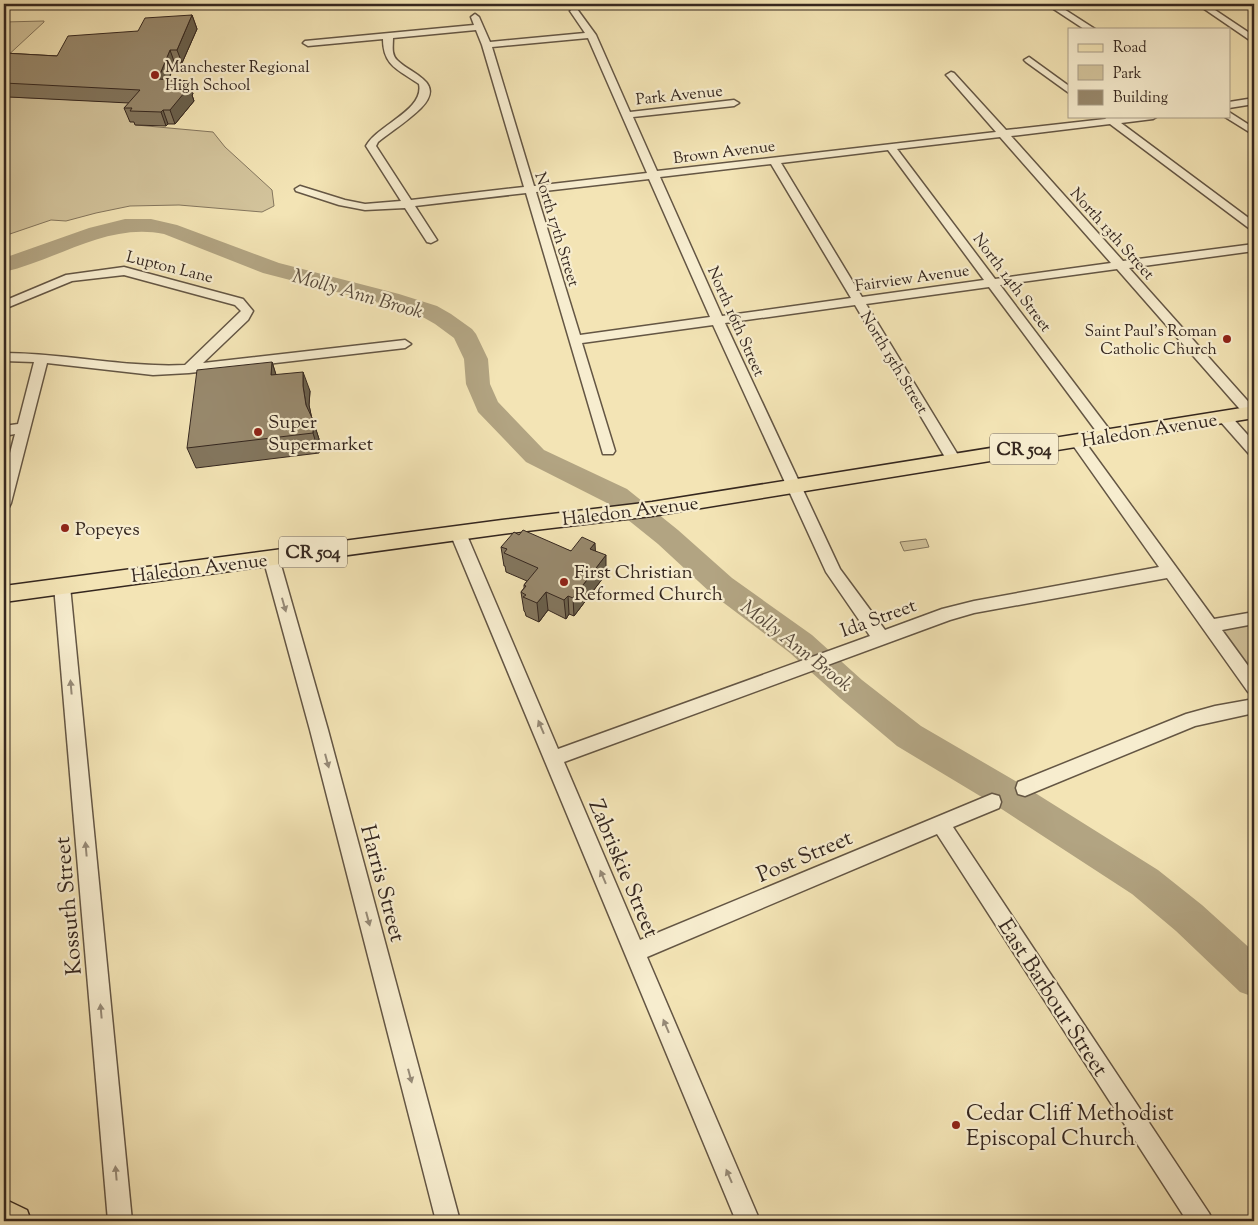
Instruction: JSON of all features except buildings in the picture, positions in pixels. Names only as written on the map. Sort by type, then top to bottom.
[{"type":"main road","name":"Haledon Avenue","points":[[4,594],[652,509],[1252,412]]},
{"type":"main road","points":[[4,1214],[16,1221]]},
{"type":"street","points":[[1050,4],[1089,28]]},
{"type":"street","points":[[1201,4],[1254,40]]},
{"type":"street","name":"North 16th Street","points":[[574,11],[591,35],[655,175],[718,321],[834,572],[881,638]]},
{"type":"street","points":[[308,43],[388,35],[477,22]]},
{"type":"street","name":"North 17th Street","points":[[477,22],[486,45],[608,450]]},
{"type":"street","points":[[388,35],[388,52],[393,61],[423,83],[425,92],[422,101],[374,140],[371,146],[431,240]]},
{"type":"street","points":[[486,45],[591,35]]},
{"type":"street","points":[[1029,60],[1068,89]]},
{"type":"street","name":"North 13th Street","points":[[951,75],[1252,412]]},
{"type":"street","points":[[1230,105],[1254,101]]},
{"type":"street","name":"Park Avenue","points":[[626,114],[734,103]]},
{"type":"street","points":[[1230,116],[1254,132]]},
{"type":"street","name":"Brown Avenue","points":[[300,189],[343,203],[365,207],[408,204],[1004,135],[1124,118]]},
{"type":"street","points":[[1109,119],[1254,227]]},
{"type":"street","name":"North 14th Street","points":[[891,148],[1107,436]]},
{"type":"street","name":"North 15th Street","points":[[775,162],[954,460]]},
{"type":"street","name":"Fairview Avenue","points":[[574,340],[1254,247]]},
{"type":"street","name":"Lupton Lane","points":[[4,305],[70,278],[124,270],[239,302],[247,311],[244,317],[189,370]]},
{"type":"street","points":[[4,357],[42,358],[153,371],[189,370],[405,344]]},
{"type":"street","points":[[4,503],[42,358]]},
{"type":"street","points":[[1224,417],[1254,452]]},
{"type":"street","points":[[4,430],[24,428]]},
{"type":"street","points":[[1076,441],[1254,687]]},
{"type":"street","name":"Zabriskie Street","points":[[458,533],[748,1221]]},
{"type":"street","name":"Harris Street","points":[[271,558],[324,749],[448,1221]]},
{"type":"street","name":"Ida Street","points":[[554,758],[948,614],[974,607],[1170,571]]},
{"type":"street","name":"Kossuth Street","points":[[62,586],[120,1221]]},
{"type":"street","points":[[1211,626],[1254,618]]},
{"type":"street","points":[[1025,788],[1192,719],[1254,706]]},
{"type":"street","name":"Post Street","points":[[635,952],[992,802]]},
{"type":"street","name":"East Barbour Street","points":[[940,823],[1201,1221]]},
{"type":"green space","points":[[4,22],[44,22],[4,59]]},
{"type":"green space","points":[[9,97],[145,103],[136,125],[213,132],[225,147],[272,190],[274,206],[262,212],[179,205],[130,206],[66,221],[51,220],[4,236],[4,102]]},
{"type":"green space","points":[[926,539],[929,547],[904,551],[900,542]]},
{"type":"green space","points":[[1254,618],[1254,688],[1210,626]]},
{"type":"waterway","name":"Molly Ann Brook","points":[[4,265],[125,225],[151,225],[170,229],[271,268],[391,299],[429,311],[464,334],[476,359],[478,384],[487,406],[535,456],[617,496],[668,537],[722,586],[801,644],[851,689],[909,736],[1012,797],[1145,882],[1189,918],[1254,978]]},
{"type":"place","name":"Manchester Regional High School","points":[[155,75]]},
{"type":"place","name":"Saint Paul's Roman Catholic Church","points":[[1227,339]]},
{"type":"place","name":"Super Supermarket","points":[[258,432]]},
{"type":"place","name":"Popeyes","points":[[65,528]]},
{"type":"place","name":"First Christian Reformed Church","points":[[564,582]]},
{"type":"place","name":"Cedar Cliff Methodist Episcopal Church","points":[[956,1125]]}]
